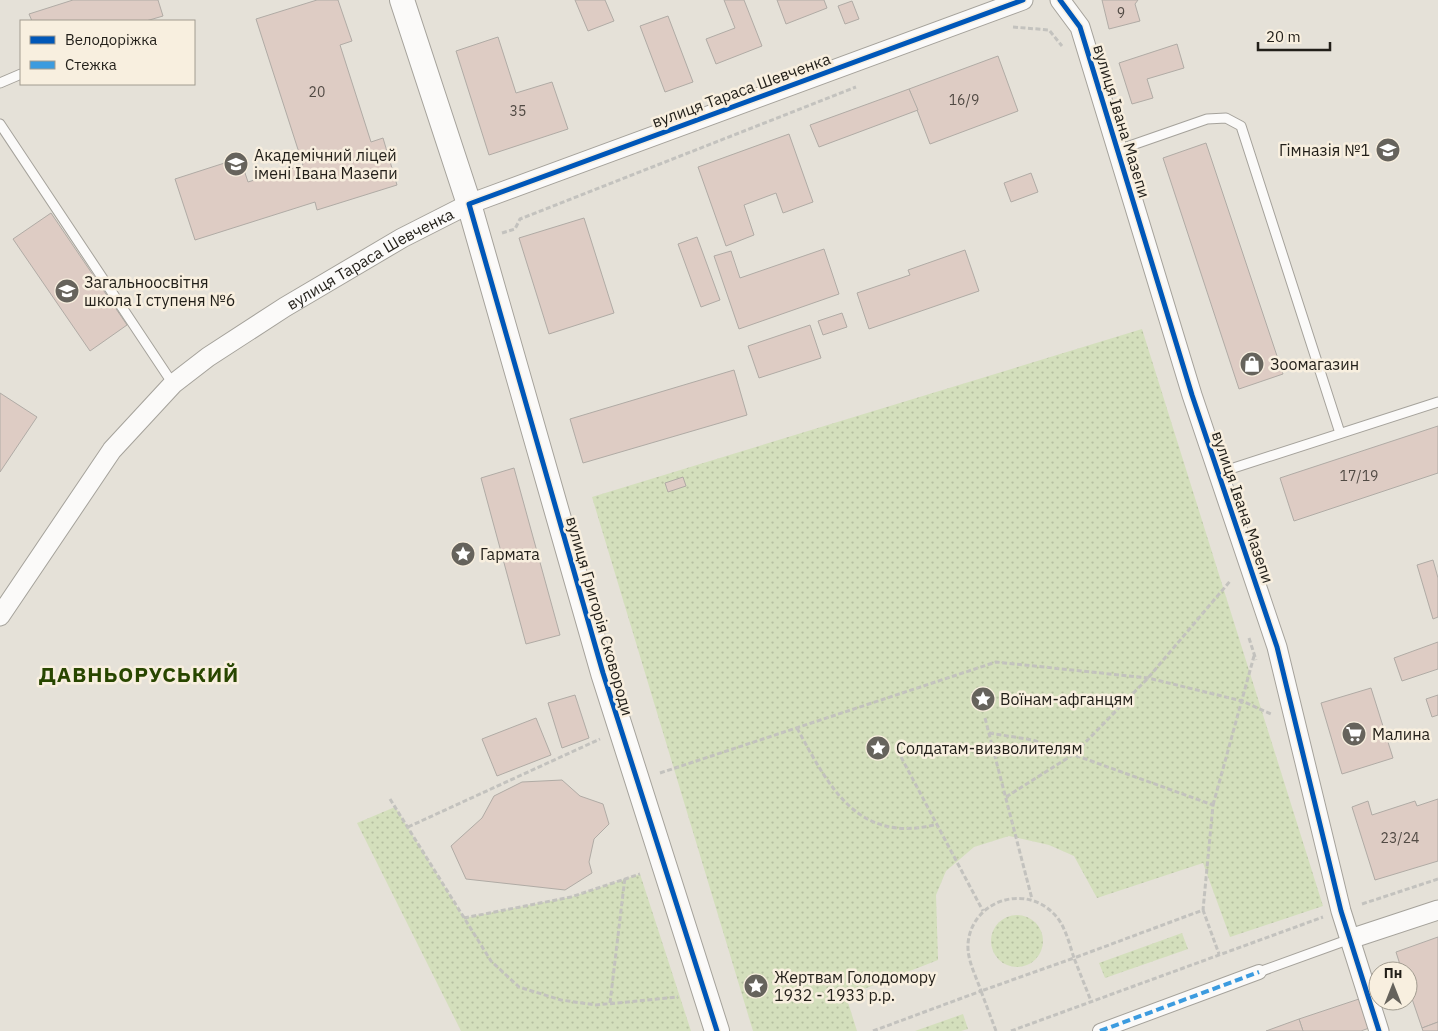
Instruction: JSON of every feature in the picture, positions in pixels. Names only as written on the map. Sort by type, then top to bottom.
[{"type":"street","name":"вулиця Григорія Сковороди","points":[[402,0],[468,204],[603,673],[717,1031]]},
{"type":"street","name":"вулиця Тараса Шевченка","points":[[0,616],[112,450],[173,384],[208,357],[286,307],[402,238],[468,204],[1023,0]]},
{"type":"street","name":"вулиця Івана Мазепи","points":[[1060,0],[1080,27],[1192,395],[1277,647],[1341,911],[1378,1031]]},
{"type":"street","points":[[1350,939],[1438,910]]},
{"type":"street","points":[[1100,1031],[1259,972]]},
{"type":"lane","points":[[0,83],[20,74]]},
{"type":"lane","points":[[1118,150],[1207,119],[1226,118],[1241,126],[1340,433]]},
{"type":"lane","points":[[0,124],[173,384]]},
{"type":"lane","points":[[1218,473],[1438,402]]},
{"type":"lane","points":[[1259,972],[1350,939]]},
{"type":"path","points":[[1009,27],[1049,30],[1063,47]]},
{"type":"path","points":[[479,241],[515,229],[520,218],[861,85]]},
{"type":"path","points":[[1228,571],[1234,589]]},
{"type":"path","points":[[1006,796],[1074,754],[1148,678],[1230,580]]},
{"type":"path","points":[[1248,636],[1257,664]]},
{"type":"path","points":[[1219,954],[1203,910],[1213,804],[1254,655]]},
{"type":"path","points":[[662,782],[660,772],[996,662],[1148,678],[1242,701],[1274,715],[1271,706]]},
{"type":"path","points":[[986,718],[1032,899]]},
{"type":"path","points":[[797,728],[832,786],[850,807],[864,819],[899,830],[916,830],[938,824]]},
{"type":"path","points":[[989,733],[1033,740],[1213,804]]},
{"type":"path","points":[[408,828],[602,739]]},
{"type":"path","points":[[902,757],[983,911]]},
{"type":"path","points":[[390,799],[491,961],[519,987],[561,1000],[596,1005],[678,996]]},
{"type":"path","points":[[464,918],[571,897],[625,877],[640,874]]},
{"type":"path","points":[[610,1003],[625,877]]},
{"type":"path","points":[[1011,1031],[1219,954],[1438,879]]},
{"type":"path","points":[[996,1031],[969,958],[968,945],[970,932],[983,911],[994,903],[1006,898],[1032,899],[1054,913],[1062,924],[1091,1001]]},
{"type":"path","points":[[873,1031],[1203,910]]},
{"type":"green space","points":[[1142,329],[1323,906],[1230,937],[1203,863],[1097,898],[1074,856],[1049,845],[1009,836],[974,847],[946,871],[936,895],[938,960],[846,996],[857,1031],[753,1031],[592,497]]},
{"type":"green space","points":[[395,807],[464,918],[571,897],[640,874],[691,1031],[461,1031],[357,823]]},
{"type":"green space","points":[[1012,915],[1022,915],[1036,922],[1043,936],[1043,946],[1036,960],[1022,967],[1012,967],[1002,963],[995,956],[991,946],[991,936],[995,926],[1002,919]]},
{"type":"green space","points":[[1182,933],[1188,949],[1105,978],[1099,963]]},
{"type":"green space","points":[[963,1014],[968,1029],[961,1031],[915,1031]]},
{"type":"building","points":[[73,0],[158,0],[163,16],[149,20],[32,20],[29,14]]},
{"type":"building","name":"Академічний ліцей імені Івана Мазепи","points":[[317,0],[338,0],[352,41],[340,45],[371,142],[383,138],[397,185],[317,210],[315,202],[195,240],[175,179],[240,158],[248,182],[303,165],[256,19]]},
{"type":"building","points":[[575,0],[605,0],[614,21],[588,31]]},
{"type":"building","points":[[724,0],[744,0],[762,46],[716,64],[706,39],[735,28]]},
{"type":"building","points":[[777,0],[824,0],[827,8],[786,24]]},
{"type":"building","points":[[1102,0],[1138,0],[1135,4],[1140,21],[1109,29]]},
{"type":"building","points":[[852,1],[859,19],[845,24],[838,6]]},
{"type":"building","points":[[668,16],[693,82],[665,92],[640,26]]},
{"type":"building","points":[[498,37],[516,93],[552,82],[568,129],[489,155],[456,51]]},
{"type":"building","points":[[1177,44],[1184,68],[1147,79],[1153,98],[1132,104],[1119,63]]},
{"type":"building","points":[[998,56],[1018,111],[930,144],[909,89]]},
{"type":"building","points":[[909,89],[918,110],[819,147],[810,125]]},
{"type":"building","points":[[789,134],[813,202],[783,213],[776,193],[744,205],[754,235],[726,246],[698,167]]},
{"type":"building","points":[[1206,143],[1283,374],[1239,389],[1163,158]]},
{"type":"building","points":[[1031,173],[1038,192],[1011,202],[1004,183]]},
{"type":"building","points":[[51,213],[127,325],[90,351],[13,239]]},
{"type":"building","points":[[584,218],[614,313],[549,334],[519,238]]},
{"type":"building","points":[[697,237],[720,300],[701,307],[678,244]]},
{"type":"building","points":[[824,249],[839,294],[739,329],[714,256],[731,251],[740,278]]},
{"type":"building","points":[[965,250],[979,291],[869,329],[857,293],[910,275],[908,270]]},
{"type":"building","points":[[842,313],[847,327],[823,335],[818,321]]},
{"type":"building","points":[[810,325],[821,358],[759,378],[748,346]]},
{"type":"building","points":[[734,370],[747,415],[583,463],[570,419]]},
{"type":"building","points":[[0,393],[37,417],[0,472]]},
{"type":"building","points":[[1438,426],[1438,473],[1294,521],[1280,478]]},
{"type":"building","points":[[514,468],[560,635],[526,644],[481,478]]},
{"type":"building","points":[[683,477],[686,486],[668,492],[665,483]]},
{"type":"building","points":[[1433,560],[1438,578],[1438,617],[1433,619],[1417,565]]},
{"type":"building","points":[[1438,642],[1438,669],[1402,681],[1394,658]]},
{"type":"building","points":[[1371,688],[1393,758],[1342,774],[1321,703]]},
{"type":"building","points":[[575,695],[589,738],[562,748],[548,703]]},
{"type":"building","points":[[1438,695],[1438,715],[1432,717],[1426,699]]},
{"type":"building","points":[[536,718],[551,755],[497,776],[482,739]]},
{"type":"building","points":[[562,780],[580,796],[603,804],[609,824],[594,839],[589,862],[592,873],[565,890],[466,879],[451,846],[482,818],[494,796],[522,782]]},
{"type":"building","points":[[1438,799],[1438,861],[1375,880],[1352,807],[1368,801],[1372,815],[1415,801],[1417,806]]},
{"type":"building","points":[[1438,937],[1438,1022],[1422,1028],[1416,1011],[1418,1011],[1418,961],[1399,961],[1396,952]]},
{"type":"building","points":[[1359,999],[1369,1028],[1361,1031],[1303,1031],[1299,1019]]},
{"type":"building","points":[[1299,1019],[1303,1031],[1266,1031]]},
{"type":"building","points":[[1438,1022],[1438,1031],[1423,1031],[1422,1028]]},
{"type":"marked path","points":[[1100,1031],[1259,972]]},
{"type":"cycle path","points":[[717,1031],[603,673],[469,204],[1023,0]]},
{"type":"cycle path","points":[[1060,0],[1080,27],[1192,395],[1277,647],[1341,911],[1379,1031]]},
{"type":"place","name":"Гімназія №1","points":[[1388,150]]},
{"type":"place","name":"Академічний ліцей імені Івана Мазепи","points":[[236,164]]},
{"type":"place","name":"Загальноосвітня школа І ступеня №6","points":[[67,291]]},
{"type":"place","name":"Зоомагазин","points":[[1252,364]]},
{"type":"place","name":"Гармата","points":[[463,554]]},
{"type":"place","name":"Воїнам-афганцям","points":[[983,699]]},
{"type":"place","name":"Малина","points":[[1354,734]]},
{"type":"place","name":"Солдатам-визволителям","points":[[878,748]]},
{"type":"place","name":"Жертвам Голодомору 1932 - 1933 р.р.","points":[[756,986]]},
{"type":"district","name":"ДАВНЬОРУСЬКИЙ","points":[[139,674]]}]
